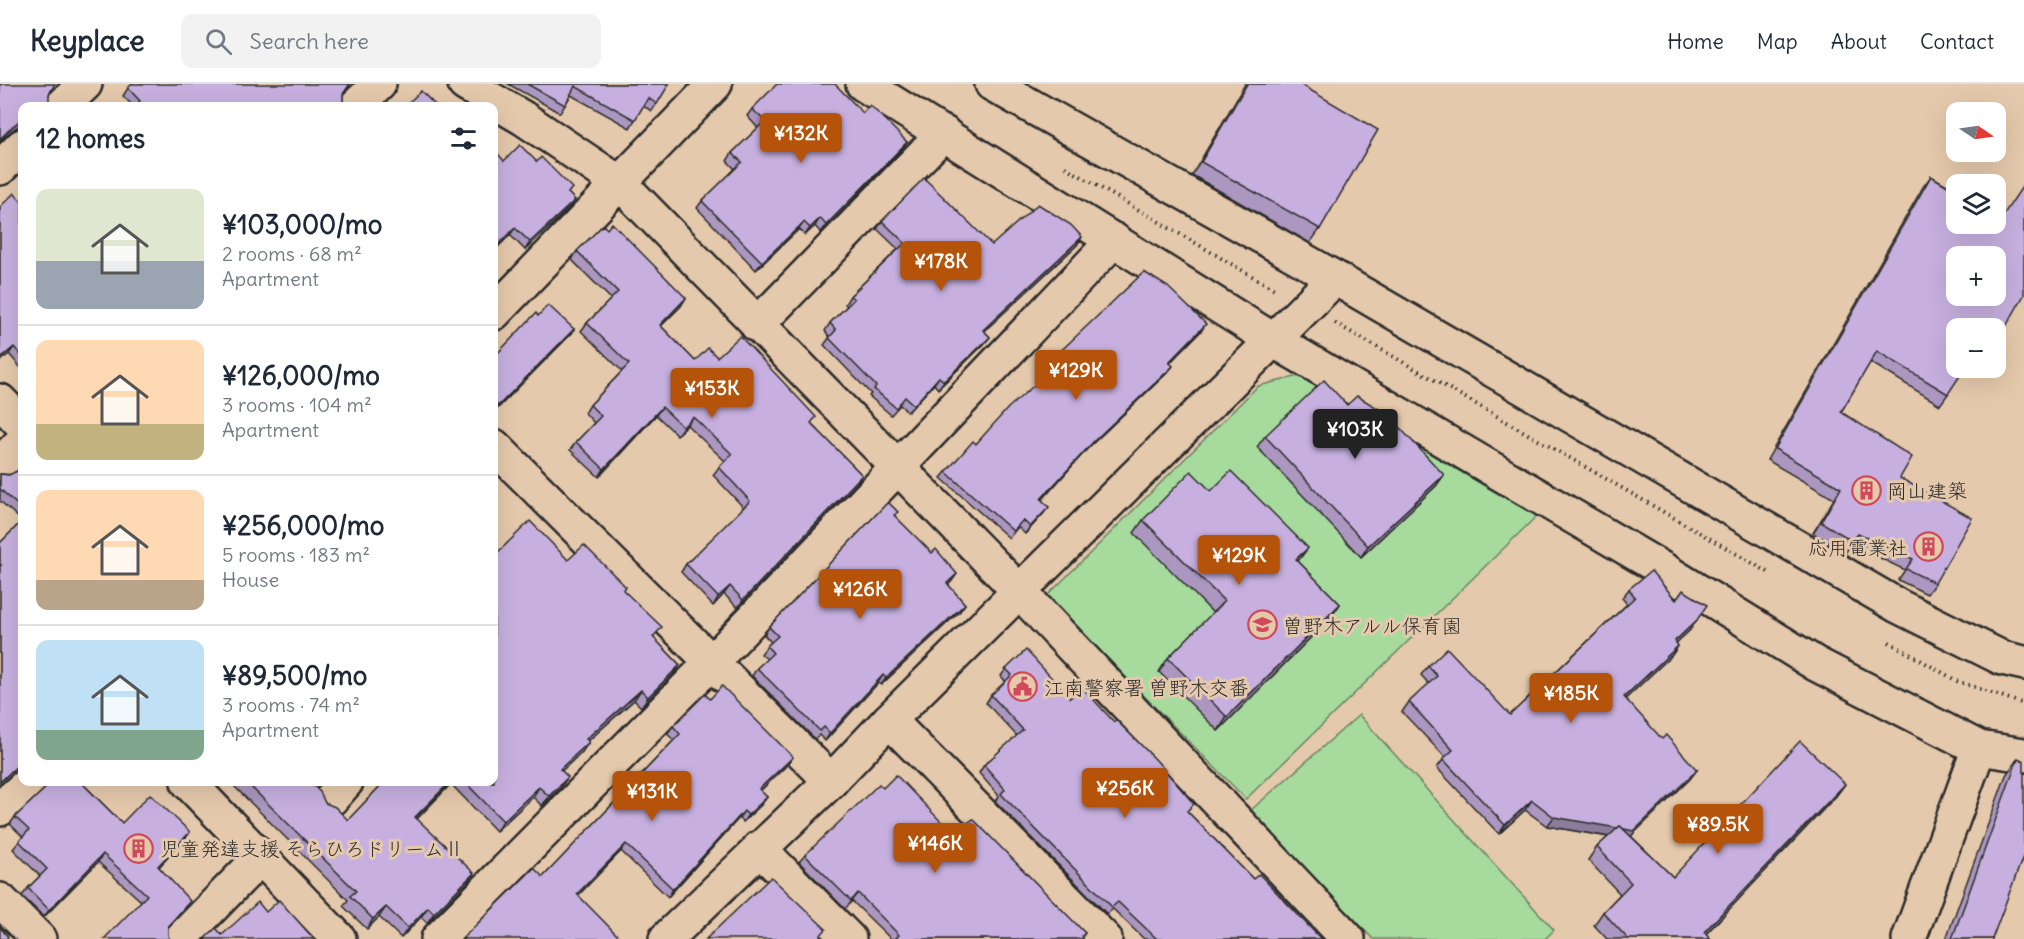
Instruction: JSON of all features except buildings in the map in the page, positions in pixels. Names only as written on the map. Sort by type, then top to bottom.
[{"type":"street","points":[[66,102],[85,84]]},
{"type":"street","points":[[360,102],[379,84]]},
{"type":"street","points":[[465,84],[495,102]]},
{"type":"street","points":[[498,309],[715,84]]},
{"type":"street","points":[[863,84],[1273,340],[1664,570],[1816,664],[1979,748],[2024,754]]},
{"type":"street","points":[[992,84],[1335,278],[1898,606],[2002,658],[2024,663]]},
{"type":"street","points":[[498,104],[621,184],[1018,591],[1348,939]]},
{"type":"street","points":[[757,325],[944,134]]},
{"type":"street","points":[[0,168],[18,150]]},
{"type":"street","points":[[438,939],[711,663],[1114,240]]},
{"type":"street","points":[[666,939],[831,780],[888,720],[1335,278]]},
{"type":"street","points":[[0,401],[18,420]]},
{"type":"street","points":[[0,464],[18,445]]},
{"type":"street","points":[[498,450],[831,780]]},
{"type":"street","points":[[888,720],[1105,939]]},
{"type":"street","points":[[1909,939],[1979,748]]},
{"type":"street","points":[[0,809],[26,786]]},
{"type":"street","points":[[192,786],[339,939]]},
{"type":"street","points":[[759,848],[849,939]]},
{"type":"street","points":[[181,939],[261,857]]},
{"type":"street","points":[[0,900],[39,939]]},
{"type":"path","points":[[1064,166],[1771,574]]},
{"type":"path","points":[[1885,640],[1957,681],[2024,704]]},
{"type":"green space","points":[[1316,372],[1545,508],[1246,799],[1046,597],[1258,386]]},
{"type":"green space","points":[[1359,715],[1554,930],[1545,939],[1373,939],[1250,811]]},
{"type":"place","name":"岡山建築","points":[[1866,490]]},
{"type":"place","name":"応用電業社","points":[[1929,547]]},
{"type":"place","name":"曽野木アルル保育園","points":[[1262,625]]},
{"type":"place","name":"江南警察署 曽野木交番","points":[[1023,687]]},
{"type":"place","name":"児童発達支援 そらひろドリームⅡ","points":[[139,848]]}]
